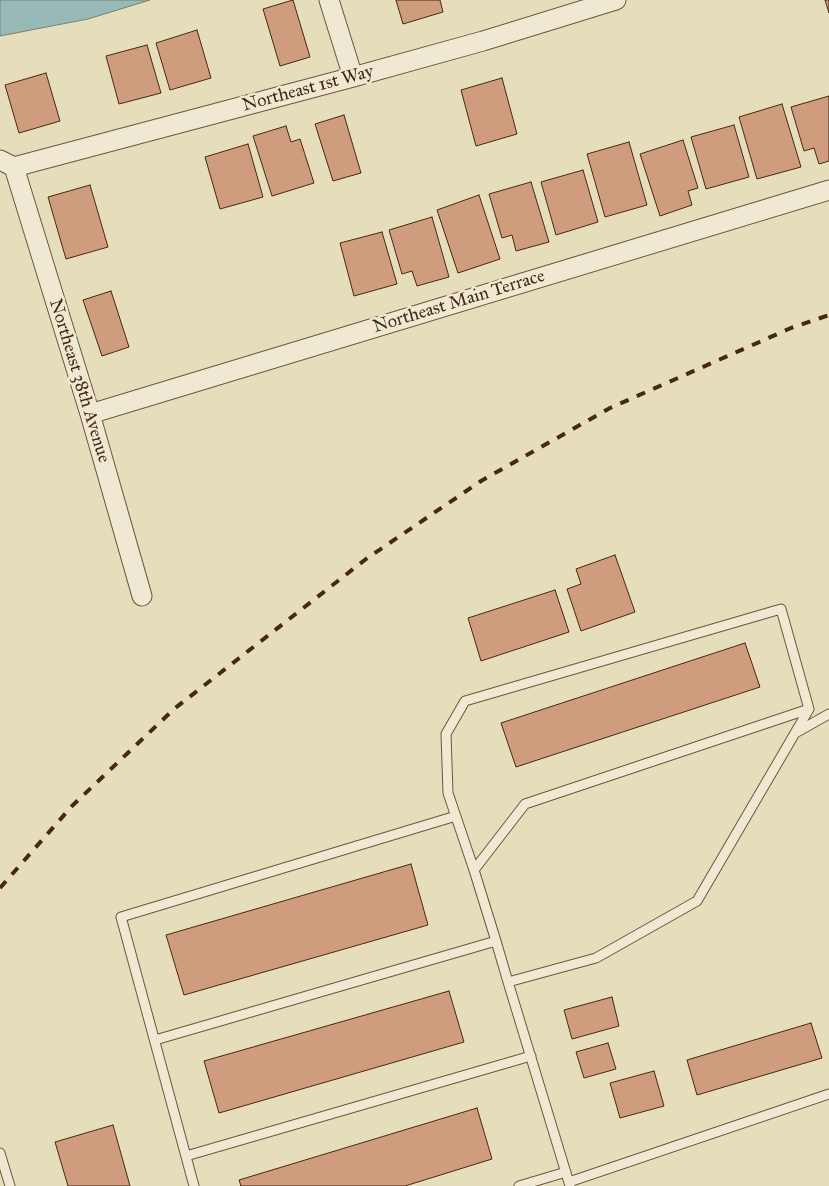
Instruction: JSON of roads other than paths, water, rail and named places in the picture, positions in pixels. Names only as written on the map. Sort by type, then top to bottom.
[{"type":"street","points":[[329,0],[353,77]]},
{"type":"street","name":"Northeast 1st Way","points":[[7,163],[353,77],[484,41],[616,0]]},
{"type":"street","name":"Northeast 38th Avenue","points":[[7,163],[90,414],[142,596]]},
{"type":"street","name":"Northeast Main Terrace","points":[[90,414],[829,190]]},
{"type":"lane","points":[[508,982],[596,958],[697,901],[809,709],[781,609],[466,700],[446,734],[448,794],[474,870],[569,1184],[829,1094]]},
{"type":"lane","points":[[474,870],[525,804],[809,709]]},
{"type":"lane","points":[[796,732],[829,714]]},
{"type":"lane","points":[[194,1186],[121,917],[456,816]]},
{"type":"lane","points":[[155,1040],[496,941]]},
{"type":"lane","points":[[186,1156],[531,1056]]},
{"type":"lane","points":[[0,1153],[10,1186]]},
{"type":"lane","points":[[519,1186],[566,1172]]},
{"type":"water","points":[[0,0],[150,0],[88,19],[0,36]]},
{"type":"railway","points":[[0,888],[72,806],[174,709],[366,559],[481,481],[610,408],[791,328],[829,315]]}]
